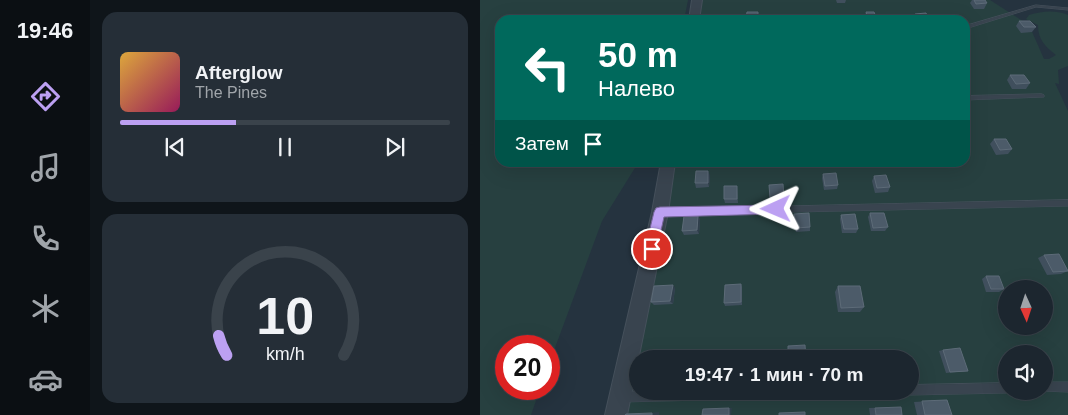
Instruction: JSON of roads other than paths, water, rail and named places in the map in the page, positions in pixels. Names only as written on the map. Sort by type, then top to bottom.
[{"type":"street","points":[[695,15],[697,0]]},
{"type":"street","points":[[616,415],[660,212],[667,167]]},
{"type":"lane","points":[[970,26],[1036,6],[1068,9]]},
{"type":"lane","points":[[970,98],[1042,96]]},
{"type":"lane","points":[[660,212],[1068,203]]},
{"type":"lane","points":[[1053,387],[1068,387]]},
{"type":"lane","points":[[919,390],[998,388]]},
{"type":"lane","points":[[620,396],[629,396]]}]
